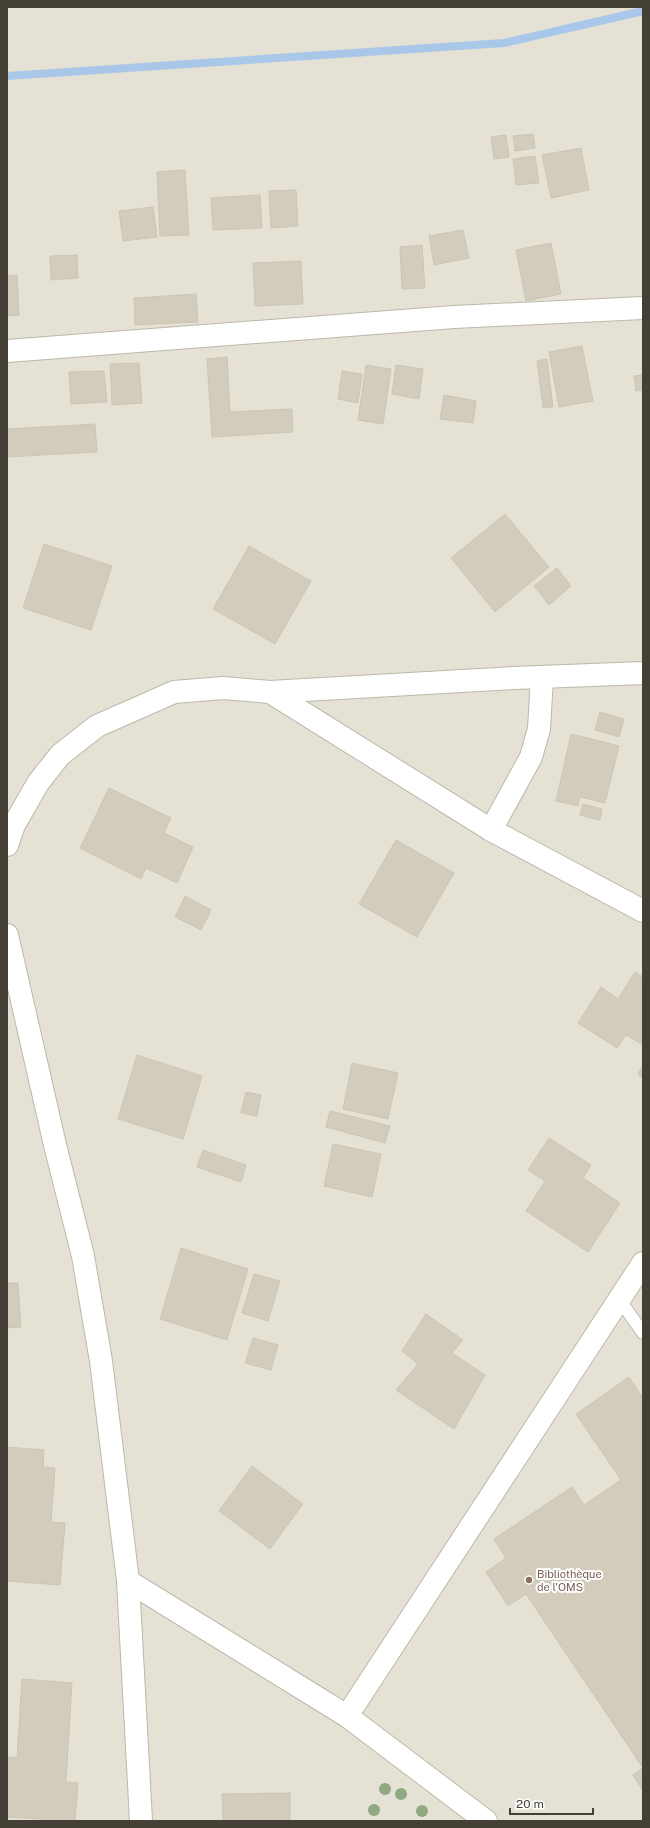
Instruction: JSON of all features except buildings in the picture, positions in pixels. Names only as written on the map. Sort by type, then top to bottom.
[{"type":"street","points":[[7,351],[454,317],[643,308]]},
{"type":"street","points":[[7,845],[14,825],[38,783],[60,755],[96,726],[174,692],[223,688],[270,692],[643,673]]},
{"type":"street","points":[[491,830],[531,757],[539,729],[542,677]]},
{"type":"street","points":[[270,692],[491,830],[643,911]]},
{"type":"street","points":[[7,935],[55,1145],[83,1256],[102,1361],[128,1582],[141,1821]]},
{"type":"street","points":[[347,1716],[643,1263]]},
{"type":"street","points":[[128,1582],[347,1716],[486,1821]]},
{"type":"lane","points":[[619,1299],[643,1332]]},
{"type":"shaded area","points":[[7,7],[643,7],[643,1821],[7,1821]]},
{"type":"waterway","points":[[7,76],[504,43],[643,11]]},
{"type":"place","name":"Bibliothèque de l'OMS","points":[[529,1580]]}]
